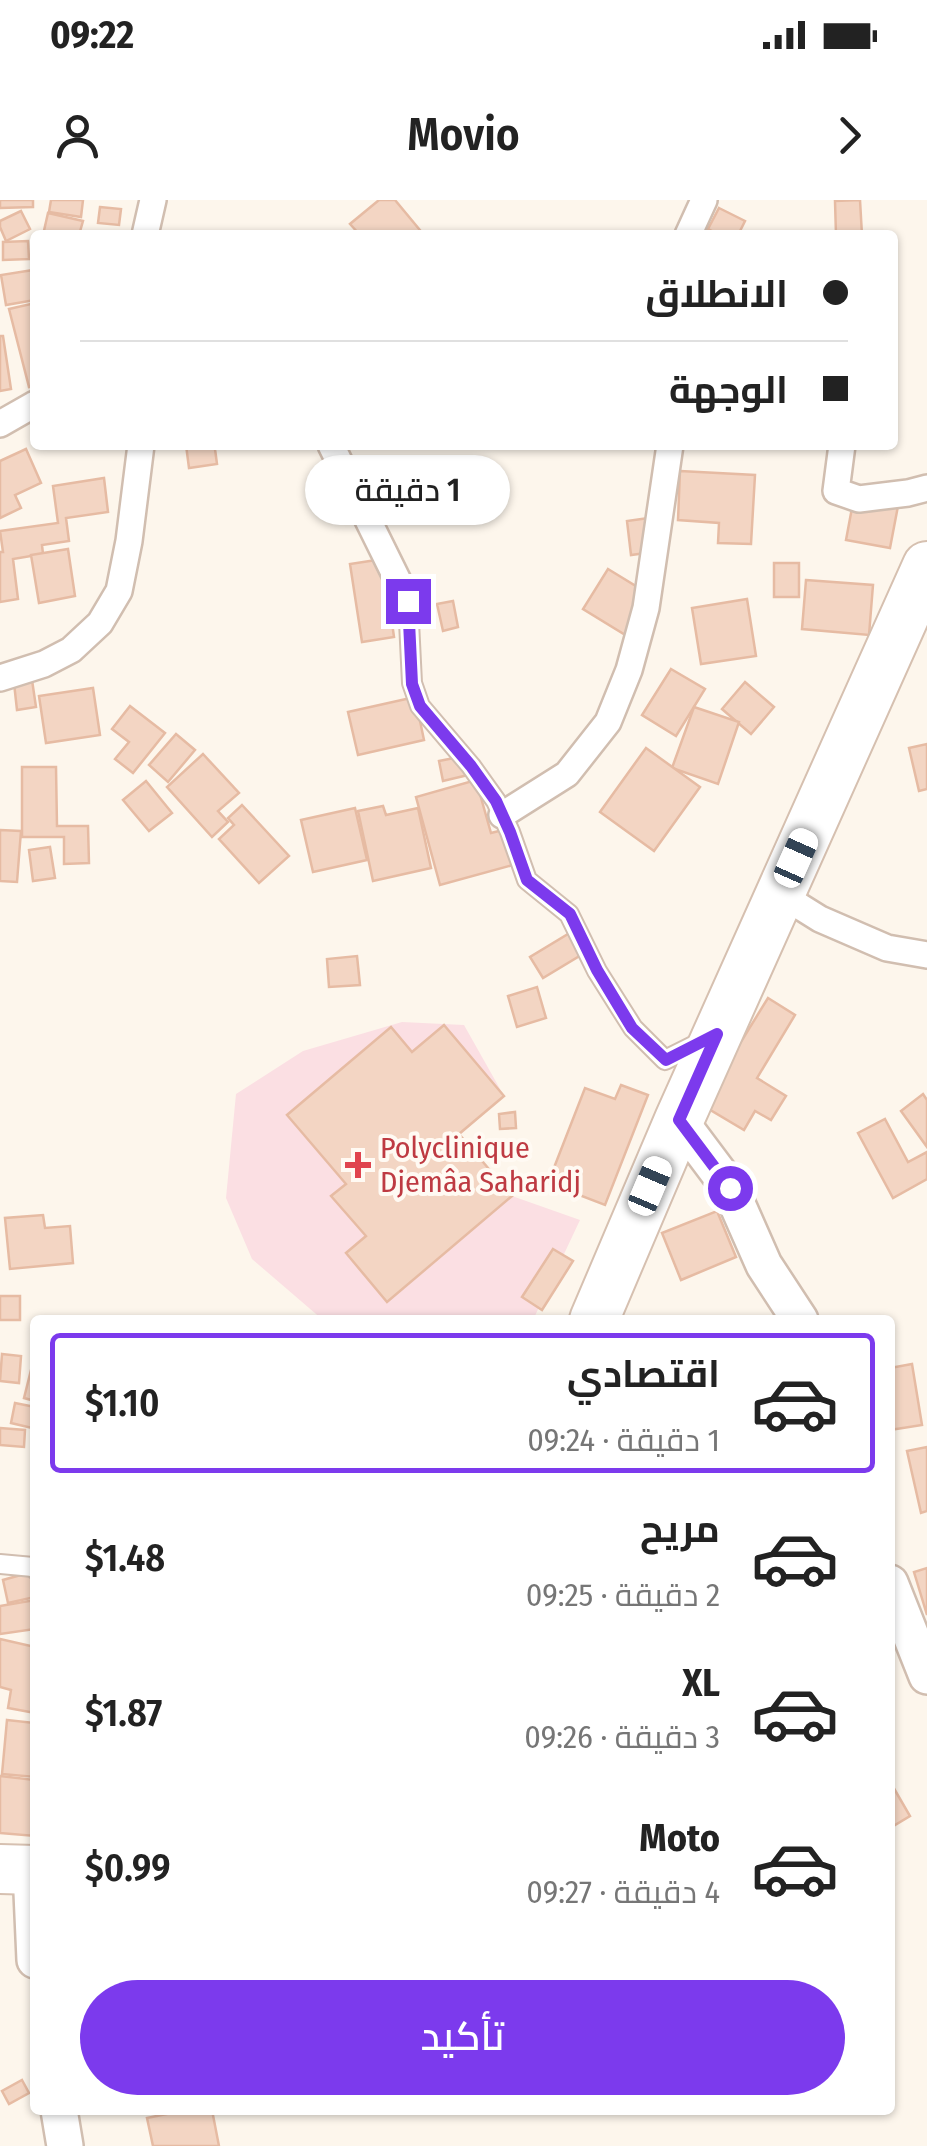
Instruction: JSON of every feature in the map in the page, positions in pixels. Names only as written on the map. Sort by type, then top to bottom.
[{"type":"main road","points":[[596,1315],[927,566]]},
{"type":"street","points":[[690,230],[704,200]]},
{"type":"street","points":[[0,424],[30,407]]},
{"type":"street","points":[[0,678],[44,664],[71,650],[100,623],[118,591],[129,541],[140,450]]},
{"type":"street","points":[[333,450],[408,601]]},
{"type":"street","points":[[502,815],[567,774],[608,722],[629,670],[646,608],[669,450]]},
{"type":"street","points":[[841,450],[836,490],[859,498],[927,488]]},
{"type":"street","points":[[780,894],[820,920],[887,948],[927,956]]},
{"type":"street","points":[[679,1120],[730,1188],[764,1265],[797,1315]]},
{"type":"street","points":[[895,1596],[927,1676]]},
{"type":"street","points":[[22,1870],[30,1925]]},
{"type":"street","points":[[60,2115],[65,2146]]},
{"type":"lane","points":[[408,601],[412,684],[420,706],[496,801],[527,880],[570,914],[597,970],[632,1028],[666,1060],[717,1034]]},
{"type":"lane","points":[[0,1564],[30,1567]]},
{"type":"shaded area","name":"Polyclinique Djemâa Saharidj","points":[[402,1022],[464,1025],[504,1096],[460,1135],[512,1196],[580,1220],[535,1315],[317,1315],[252,1259],[226,1198],[236,1094],[303,1051]]},
{"type":"building","points":[[0,200],[33,200],[33,207],[0,208]]},
{"type":"building","points":[[51,200],[83,200],[81,217],[49,212]]},
{"type":"building","points":[[379,200],[395,200],[420,230],[355,230],[350,224]]},
{"type":"building","points":[[860,200],[862,230],[836,230],[835,201]]},
{"type":"building","points":[[100,207],[121,209],[119,225],[98,223]]},
{"type":"building","points":[[719,208],[745,221],[740,230],[708,229]]},
{"type":"building","points":[[21,211],[30,229],[6,241],[0,221]]},
{"type":"building","points":[[48,213],[83,221],[80,230],[44,230]]},
{"type":"building","points":[[28,241],[29,259],[3,260],[3,242]]},
{"type":"building","points":[[30,270],[30,301],[6,305],[1,275]]},
{"type":"building","points":[[30,304],[30,387],[29,387],[9,309]]},
{"type":"building","points":[[0,336],[11,389],[0,391]]},
{"type":"building","points":[[26,449],[41,483],[15,495],[21,508],[0,518],[0,461]]},
{"type":"building","points":[[187,450],[215,450],[217,464],[189,468]]},
{"type":"building","points":[[680,471],[755,475],[751,544],[718,543],[719,523],[678,520]]},
{"type":"building","points":[[104,478],[108,512],[66,518],[69,541],[42,545],[43,554],[13,559],[18,599],[0,602],[0,531],[58,523],[53,486]]},
{"type":"building","points":[[854,497],[898,506],[890,548],[846,540]]},
{"type":"building","points":[[656,517],[661,551],[631,555],[627,521]]},
{"type":"building","points":[[68,549],[75,596],[39,603],[31,555]]},
{"type":"building","points":[[383,559],[394,637],[362,642],[350,564]]},
{"type":"building","points":[[774,563],[799,563],[799,597],[774,597]]},
{"type":"building","points":[[608,569],[652,596],[627,636],[583,609]]},
{"type":"building","points":[[806,580],[873,585],[869,635],[802,629]]},
{"type":"building","points":[[747,599],[756,656],[701,664],[692,608]]},
{"type":"building","points":[[453,601],[458,627],[443,631],[437,604]]},
{"type":"building","points":[[671,669],[705,689],[676,736],[642,715]]},
{"type":"building","points":[[32,680],[36,707],[17,710],[14,683]]},
{"type":"building","points":[[745,682],[774,707],[751,734],[722,709]]},
{"type":"building","points":[[93,688],[100,735],[46,743],[39,696]]},
{"type":"building","points":[[415,697],[424,740],[358,755],[348,712]]},
{"type":"building","points":[[130,706],[165,733],[133,773],[115,759],[129,742],[112,729]]},
{"type":"building","points":[[694,707],[739,722],[718,784],[672,768]]},
{"type":"building","points":[[176,734],[195,750],[168,782],[149,765]]},
{"type":"building","points":[[927,744],[927,789],[919,791],[909,748]]},
{"type":"building","points":[[646,748],[700,787],[654,851],[600,812]]},
{"type":"building","points":[[203,754],[239,793],[218,811],[228,822],[212,837],[167,787]]},
{"type":"building","points":[[464,756],[468,775],[443,781],[439,761]]},
{"type":"building","points":[[22,767],[56,767],[57,826],[88,826],[89,863],[64,864],[64,837],[22,837]]},
{"type":"building","points":[[476,780],[491,833],[503,830],[513,865],[440,885],[416,797]]},
{"type":"building","points":[[146,781],[172,813],[149,831],[123,800]]},
{"type":"building","points":[[242,805],[289,856],[259,883],[219,839],[234,825],[228,818]]},
{"type":"building","points":[[383,806],[386,815],[418,808],[431,868],[373,881],[358,811]]},
{"type":"building","points":[[355,808],[367,860],[313,872],[301,820]]},
{"type":"building","points":[[0,830],[21,831],[17,882],[0,881]]},
{"type":"building","points":[[50,847],[55,878],[33,881],[29,850]]},
{"type":"building","points":[[573,931],[586,952],[543,978],[530,957]]},
{"type":"building","points":[[357,956],[360,985],[329,987],[327,959]]},
{"type":"building","points":[[537,987],[546,1018],[517,1027],[508,996]]},
{"type":"building","points":[[768,998],[795,1015],[757,1078],[786,1096],[771,1120],[755,1111],[744,1130],[702,1105]]},
{"type":"building","points":[[444,1025],[504,1096],[459,1134],[512,1196],[387,1302],[346,1253],[366,1236],[331,1196],[346,1184],[287,1115],[391,1027],[412,1052]]},
{"type":"building","points":[[621,1085],[648,1095],[605,1205],[548,1183],[585,1088],[615,1099]]},
{"type":"building","points":[[923,1094],[927,1100],[927,1147],[901,1111]]},
{"type":"building","points":[[515,1112],[516,1128],[500,1129],[499,1114]]},
{"type":"building","points":[[885,1119],[908,1162],[927,1152],[927,1179],[893,1198],[858,1133]]},
{"type":"building","points":[[717,1211],[736,1257],[681,1280],[662,1233]]},
{"type":"building","points":[[43,1215],[45,1228],[70,1226],[73,1263],[10,1269],[5,1218]]},
{"type":"building","points":[[553,1249],[573,1261],[542,1310],[522,1297]]},
{"type":"building","points":[[0,1296],[20,1296],[20,1320],[0,1320]]},
{"type":"building","points":[[2,1354],[21,1356],[19,1383],[0,1381]]},
{"type":"building","points":[[912,1364],[922,1425],[895,1429],[895,1367]]},
{"type":"building","points":[[30,1374],[30,1400],[24,1398]]},
{"type":"building","points":[[15,1403],[30,1406],[30,1428],[11,1423]]},
{"type":"building","points":[[0,1428],[25,1430],[24,1447],[0,1445]]},
{"type":"building","points":[[927,1447],[927,1511],[921,1513],[907,1451]]},
{"type":"building","points":[[927,1568],[927,1615],[914,1572]]},
{"type":"building","points":[[30,1572],[30,1598],[8,1603],[3,1580]]},
{"type":"building","points":[[30,1601],[30,1630],[0,1634],[0,1606]]},
{"type":"building","points":[[0,1639],[30,1646],[30,1712],[8,1708],[11,1690],[0,1687]]},
{"type":"building","points":[[7,1720],[30,1722],[30,1777],[2,1774]]},
{"type":"building","points":[[0,1776],[30,1779],[30,1836],[0,1833]]},
{"type":"building","points":[[895,1790],[910,1816],[895,1825]]},
{"type":"building","points":[[22,2080],[29,2093],[9,2104],[2,2091]]},
{"type":"building","points":[[213,2115],[219,2146],[153,2146],[147,2118]]},
{"type":"place","name":"Polyclinique Djemâa Saharidj","points":[[358,1165]]},
{"type":"route","points":[[408,601],[412,684],[420,706],[496,801],[527,880],[570,914],[597,970],[632,1028],[666,1060],[717,1034],[679,1120],[730,1188]]}]
